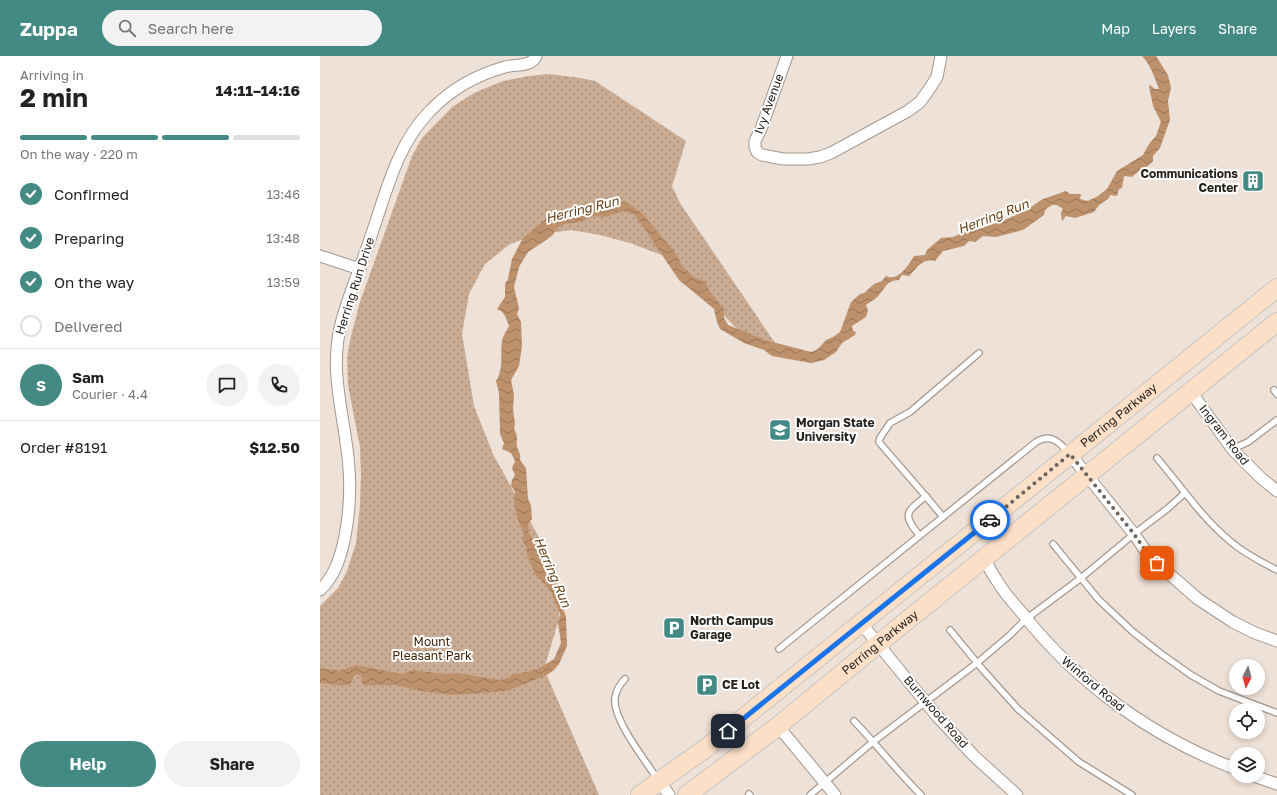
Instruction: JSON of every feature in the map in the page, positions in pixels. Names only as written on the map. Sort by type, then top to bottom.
[{"type":"main road","name":"Perring Parkway","points":[[640,795],[664,789],[706,748],[1276,289]]},
{"type":"main road","name":"Perring Parkway","points":[[687,795],[778,726],[1086,475],[1277,322]]},
{"type":"street","name":"Herring Run Drive","points":[[320,590],[332,575],[339,560],[344,544],[348,516],[350,475],[337,388],[337,344],[342,320],[397,160],[411,134],[419,123],[452,91],[477,76],[512,65],[531,62],[536,56]]},
{"type":"street","name":"Ivy Avenue","points":[[787,56],[762,129],[755,141],[755,147],[757,152],[762,155],[796,159],[820,157],[831,153],[902,114],[920,102],[937,77],[941,56]]},
{"type":"street","points":[[320,256],[360,269]]},
{"type":"street","name":"Ingram Road","points":[[1191,392],[1233,450],[1261,478],[1277,491]]},
{"type":"street","points":[[1070,454],[1134,534],[1147,553],[1198,599],[1233,622],[1255,633],[1277,641]]},
{"type":"street","name":"Winford Road","points":[[984,558],[1001,588],[1026,619],[1052,649],[1082,677],[1146,725],[1193,751],[1229,766]]},
{"type":"street","name":"Burnwood Road","points":[[861,623],[936,715],[974,756],[1017,795]]},
{"type":"street","points":[[778,726],[835,795]]},
{"type":"street","points":[[1265,780],[1277,784]]},
{"type":"lane","points":[[943,517],[879,442],[890,422],[910,412],[979,353]]},
{"type":"lane","points":[[1233,450],[1248,442],[1277,420]]},
{"type":"lane","points":[[779,649],[919,535],[1040,440],[1048,438],[1058,442],[1070,454]]},
{"type":"lane","points":[[1157,458],[1214,526],[1230,541],[1246,553],[1277,570]]},
{"type":"lane","points":[[810,795],[874,741],[977,663],[1010,635],[1026,619],[1081,578],[1185,493]]},
{"type":"lane","points":[[919,535],[909,522],[908,514],[911,508],[926,496]]},
{"type":"lane","points":[[1053,544],[1099,600],[1133,632],[1191,675],[1219,691],[1277,713]]},
{"type":"lane","points":[[950,630],[1018,709],[1079,762],[1132,795]]},
{"type":"lane","points":[[625,679],[618,687],[616,692],[616,708],[623,726],[664,789]]},
{"type":"lane","points":[[854,721],[874,741],[887,758],[921,795]]},
{"type":"green space","name":"Mount Pleasant Park","points":[[549,74],[595,81],[686,141],[672,186],[680,203],[777,346],[748,340],[667,257],[630,243],[600,235],[571,230],[536,235],[510,244],[485,264],[469,294],[462,334],[474,406],[493,454],[557,570],[559,619],[544,669],[599,795],[320,795],[320,606],[338,588],[347,571],[356,543],[360,505],[360,447],[348,385],[347,357],[360,302],[412,156],[422,138],[452,107],[474,93],[503,81]]},
{"type":"water","name":"Herring Run","points":[[1142,56],[1156,56],[1168,75],[1171,88],[1168,101],[1170,120],[1160,148],[1153,156],[1153,161],[1132,177],[1124,176],[1122,188],[1119,189],[1117,196],[1110,195],[1109,198],[1099,205],[1094,212],[1075,218],[1066,216],[1062,221],[1061,213],[1063,209],[1057,205],[1052,205],[1045,210],[1044,215],[1023,230],[996,237],[983,236],[975,242],[969,241],[964,246],[943,251],[935,261],[931,260],[924,262],[909,276],[902,275],[899,280],[891,282],[887,285],[875,299],[866,305],[868,311],[866,317],[852,326],[853,331],[856,332],[855,335],[842,343],[836,352],[824,360],[811,363],[772,356],[764,350],[744,343],[720,329],[714,309],[679,280],[635,215],[623,211],[605,217],[594,216],[580,222],[564,224],[556,229],[553,235],[528,252],[519,267],[514,287],[519,308],[517,314],[521,322],[522,346],[519,366],[511,380],[514,395],[514,429],[517,436],[517,447],[520,454],[520,460],[526,468],[528,499],[531,505],[532,519],[528,523],[529,533],[534,540],[547,576],[562,605],[566,617],[567,646],[559,664],[547,675],[507,691],[455,695],[420,691],[396,685],[364,685],[361,680],[362,677],[358,674],[354,676],[350,685],[320,683],[320,668],[341,671],[355,665],[403,674],[412,670],[445,674],[458,673],[499,680],[505,679],[513,674],[538,669],[554,659],[561,643],[558,623],[560,614],[550,590],[535,574],[527,554],[527,548],[522,540],[524,534],[515,508],[515,491],[511,486],[515,475],[512,468],[515,461],[511,453],[502,449],[504,443],[500,434],[499,393],[496,381],[501,366],[502,341],[509,326],[504,314],[497,309],[505,297],[505,284],[508,279],[512,259],[523,238],[547,218],[561,213],[574,214],[580,206],[586,203],[603,204],[610,201],[617,203],[625,201],[642,213],[674,251],[682,265],[693,277],[705,282],[709,290],[724,309],[724,318],[728,325],[765,340],[811,352],[818,349],[826,340],[840,332],[851,302],[860,294],[864,293],[874,284],[882,281],[886,276],[895,277],[899,275],[903,272],[914,256],[925,255],[927,250],[941,238],[953,237],[966,231],[976,230],[1002,221],[1025,211],[1043,199],[1066,191],[1070,194],[1081,194],[1080,199],[1088,201],[1107,189],[1117,171],[1143,155],[1149,144],[1156,136],[1161,122],[1153,106],[1149,86],[1150,85],[1155,89],[1159,89],[1150,67]]},
{"type":"way so far","points":[[990,520],[1070,454],[1134,534],[1147,553],[1157,563]]},
{"type":"place","name":"Communications Center","points":[[1253,181]]},
{"type":"place","name":"Morgan State University","points":[[780,430]]},
{"type":"place","name":"North Campus Garage","points":[[674,628]]},
{"type":"place","name":"CE Lot","points":[[707,685]]},
{"type":"route","points":[[728,731],[990,520]]}]
